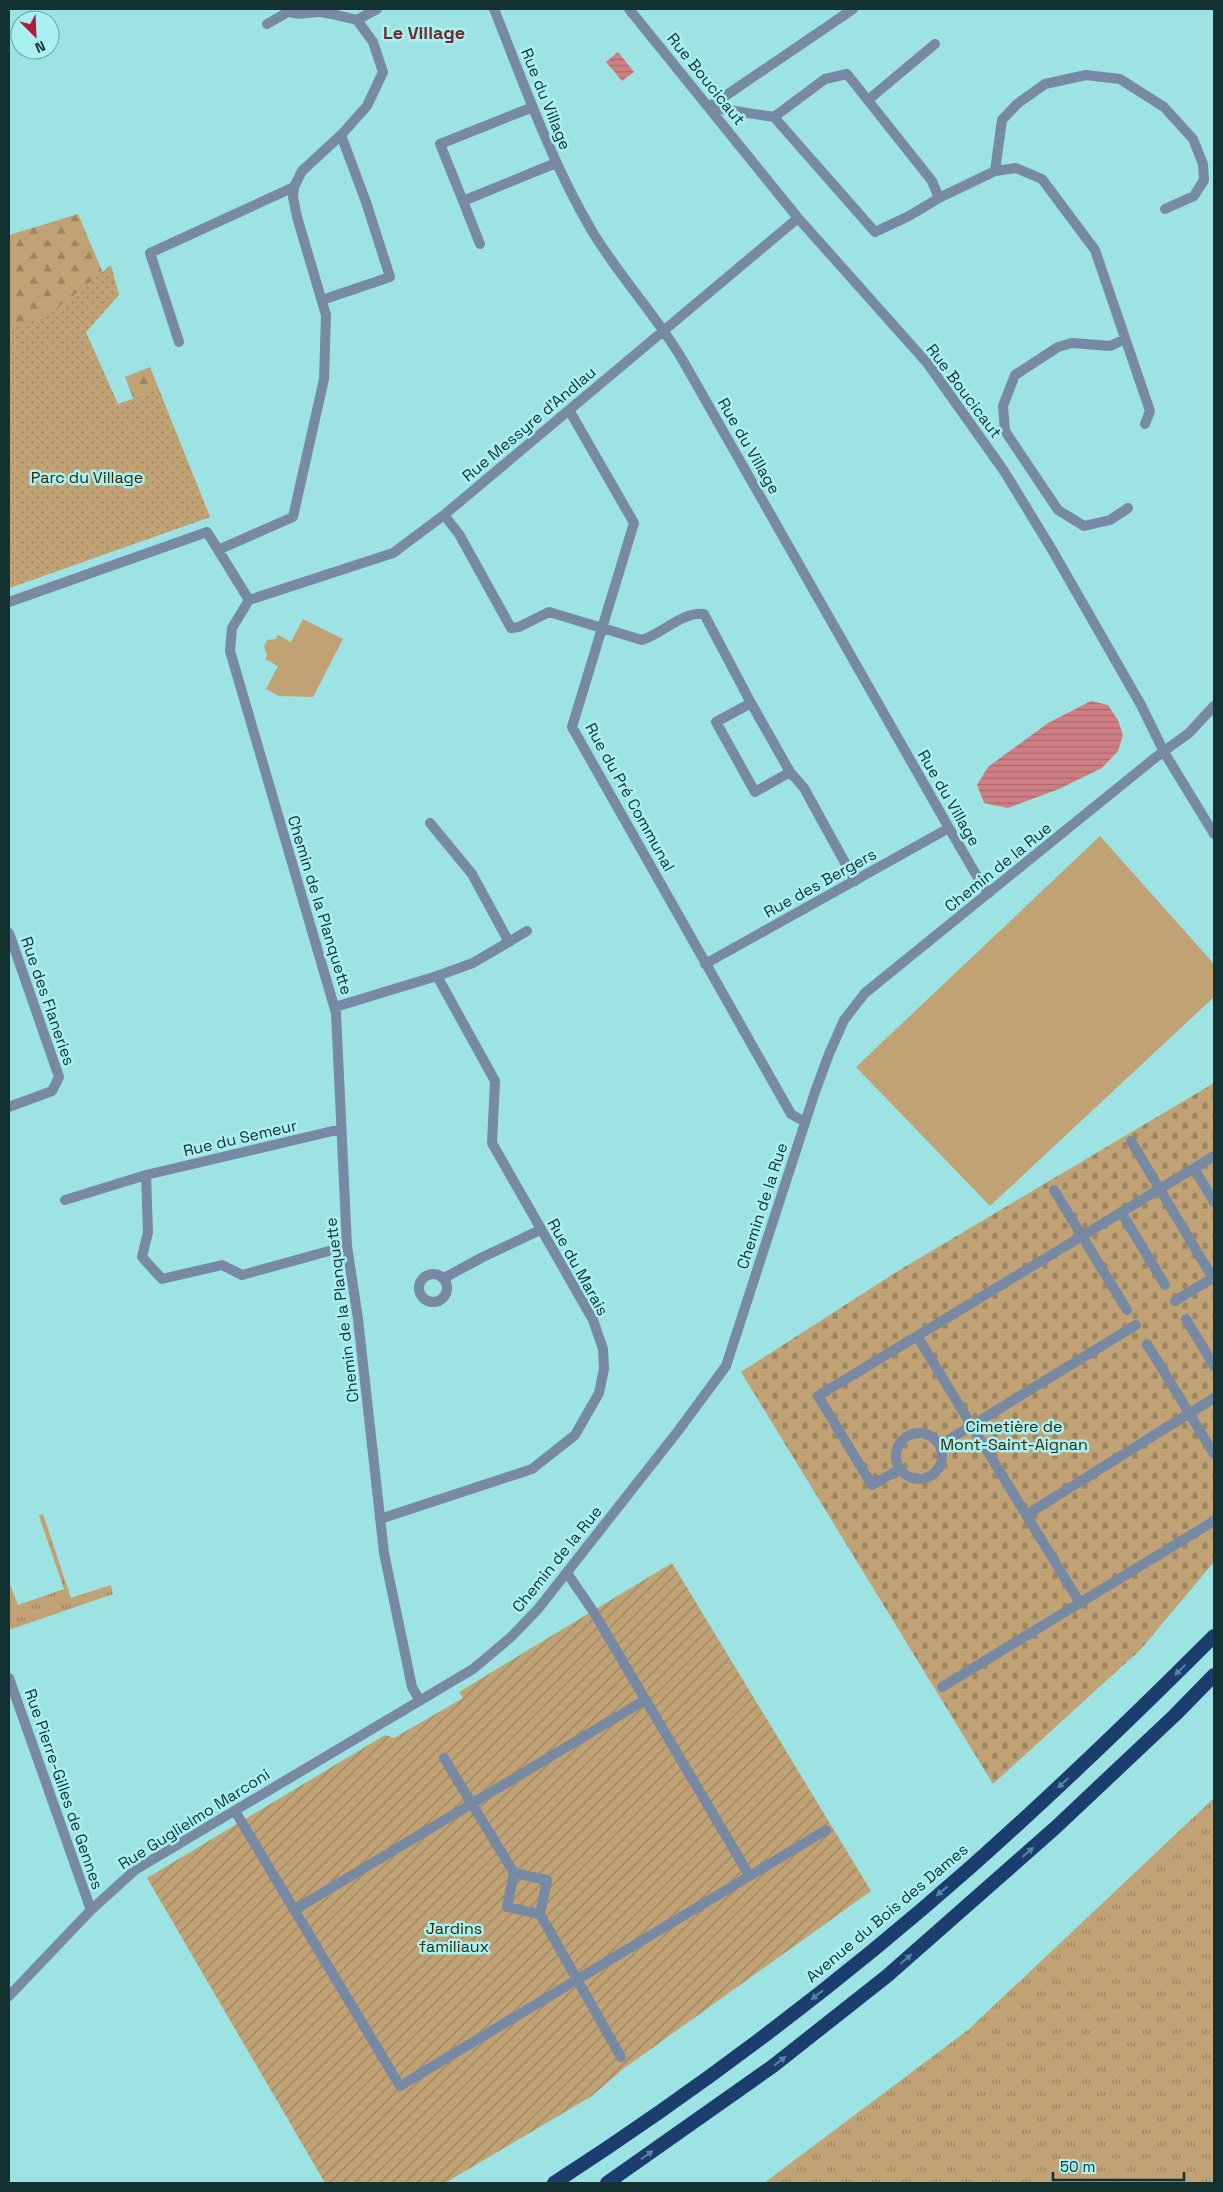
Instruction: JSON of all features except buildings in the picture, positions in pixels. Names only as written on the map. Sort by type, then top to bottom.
[{"type":"highway","name":"Avenue du Bois des Dames","points":[[554,2183],[685,2095],[747,2049],[902,1926],[973,1865],[1129,1721],[1214,1636]]},
{"type":"highway","points":[[607,2183],[773,2066],[887,1976],[1055,1828],[1176,1714],[1214,1675]]},
{"type":"street","points":[[267,24],[287,10],[296,14],[320,12],[357,20],[377,9]]},
{"type":"street","name":"Rue du Village","points":[[494,9],[556,163],[609,259],[664,330],[949,828],[981,883],[989,893]]},
{"type":"street","name":"Rue Boucicaut","points":[[629,9],[798,218],[928,364],[999,464],[1098,630],[1141,705],[1164,752],[1214,834]]},
{"type":"street","points":[[709,107],[853,9]]},
{"type":"street","points":[[218,550],[293,517],[324,379],[326,315],[297,217],[293,197],[294,187],[302,171],[341,135],[367,106],[382,72],[373,42],[357,20]]},
{"type":"street","points":[[868,100],[935,44]]},
{"type":"street","points":[[774,117],[825,79],[847,74],[932,181],[940,198]]},
{"type":"street","points":[[995,171],[1002,120],[1017,104],[1045,84],[1086,75],[1120,79],[1164,107],[1193,140],[1203,164],[1204,180],[1194,196],[1166,209]]},
{"type":"street","points":[[480,244],[440,144],[533,107]]},
{"type":"street","points":[[709,107],[774,117],[875,232],[995,171],[1016,168],[1042,179],[1095,250],[1150,411],[1145,424]]},
{"type":"street","points":[[322,300],[390,277],[366,202],[341,135]]},
{"type":"street","points":[[463,202],[556,163]]},
{"type":"street","points":[[178,342],[150,252],[294,187]]},
{"type":"street","name":"Rue Messyre d'Andlau","points":[[249,600],[393,553],[444,515],[798,218]]},
{"type":"street","points":[[1125,339],[1110,346],[1072,344],[1058,347],[1015,375],[1003,406],[1004,431],[1058,510],[1084,526],[1110,520],[1128,508]]},
{"type":"street","name":"Rue du Pré Communal","points":[[568,410],[634,523],[572,727],[791,1114],[804,1122]]},
{"type":"street","points":[[444,515],[458,534],[511,628],[519,627],[549,612],[603,626],[642,640],[652,637],[694,613],[704,614],[790,772],[804,788],[855,880]]},
{"type":"street","points":[[9,602],[207,532],[249,600]]},
{"type":"street","name":"Chemin de la Planquette","points":[[249,600],[232,628],[230,651],[335,1007],[347,1246],[358,1319],[384,1552],[412,1688],[420,1701]]},
{"type":"street","points":[[751,703],[716,722],[755,792],[790,772]]},
{"type":"street","name":"Chemin de la Rue","points":[[420,1701],[473,1669],[511,1636],[538,1609],[678,1431],[726,1366],[804,1122],[829,1054],[844,1020],[865,994],[1189,732],[1214,706]]},
{"type":"street","points":[[430,823],[472,874],[509,942]]},
{"type":"street","name":"Rue des Bergers","points":[[705,964],[949,828]]},
{"type":"street","points":[[335,1007],[473,963],[527,931]]},
{"type":"street","name":"Rue des Flaneries","points":[[9,933],[59,1077],[52,1091],[9,1107]]},
{"type":"street","name":"Rue du Marais","points":[[380,1519],[532,1469],[575,1435],[599,1393],[602,1377],[603,1349],[593,1320],[492,1143],[494,1081],[437,976]]},
{"type":"street","name":"Rue du Semeur","points":[[65,1200],[146,1175],[341,1129]]},
{"type":"street","points":[[1131,1142],[1214,1278],[1175,1301]]},
{"type":"street","points":[[900,1469],[872,1485],[818,1396],[1214,1156]]},
{"type":"street","points":[[1194,1168],[1214,1202]]},
{"type":"street","points":[[146,1175],[148,1232],[142,1257],[162,1279],[222,1265],[242,1275],[347,1246]]},
{"type":"street","points":[[1054,1190],[1126,1310]]},
{"type":"street","points":[[1121,1212],[1165,1285]]},
{"type":"street","points":[[444,1278],[540,1230]]},
{"type":"street","points":[[1186,1319],[1214,1366]]},
{"type":"street","points":[[940,1445],[1136,1325]]},
{"type":"street","points":[[917,1336],[1080,1603]]},
{"type":"street","points":[[1147,1344],[1214,1454]]},
{"type":"street","points":[[1026,1514],[1214,1398]]},
{"type":"street","points":[[914,1433],[929,1435],[940,1445],[942,1460],[934,1474],[928,1478],[912,1478],[900,1469],[897,1462],[898,1447],[908,1436],[914,1433]]},
{"type":"street","points":[[942,1687],[1214,1522]]},
{"type":"street","points":[[567,1573],[593,1611],[749,1875]]},
{"type":"street","name":"Rue Pierre-Gilles de Gennes","points":[[9,1678],[91,1910]]},
{"type":"street","points":[[294,1910],[645,1700]]},
{"type":"street","name":"Rue Guglielmo Marconi","points":[[9,1996],[91,1910],[135,1870],[420,1701]]},
{"type":"street","points":[[444,1758],[514,1873],[507,1907],[540,1914]]},
{"type":"street","points":[[235,1811],[400,2086],[826,1830]]},
{"type":"street","points":[[514,1873],[547,1880],[540,1914],[622,2056]]},
{"type":"green space","name":"Parc du Village","points":[[78,214],[111,292],[31,372],[49,420],[138,410],[125,377],[150,367],[210,517],[9,588],[9,235]]},
{"type":"green space","name":"Parc du Village","points":[[111,265],[119,295],[86,332],[118,404],[158,390],[210,517],[9,588],[9,328],[50,314]]},
{"type":"green space","points":[[303,619],[343,639],[313,697],[279,696],[266,689],[278,666],[265,659],[267,655],[264,646],[267,640],[276,639],[278,635],[291,642]]},
{"type":"green space","points":[[1100,836],[1214,964],[1214,997],[990,1206],[856,1067]]},
{"type":"green space","name":"Cimetière de Mont-Saint-Aignan","points":[[1214,1083],[1214,1562],[1141,1649],[993,1784],[741,1372],[898,1271]]},
{"type":"green space","points":[[43,1514],[71,1598],[111,1585],[113,1594],[9,1630],[9,1582],[18,1605],[64,1589],[39,1516]]},
{"type":"green space","name":"Jardins familiaux","points":[[672,1563],[871,1891],[623,2069],[592,2096],[445,2183],[325,2183],[147,1878],[385,1735],[394,1738],[463,1698],[459,1692]]},
{"type":"green space","points":[[1214,1798],[1214,2183],[764,2183],[968,2030]]},
{"type":"shaded area","points":[[618,52],[634,72],[622,81],[606,62]]},
{"type":"shaded area","points":[[1091,701],[1108,705],[1118,720],[1123,735],[1118,751],[1102,768],[1059,789],[1008,808],[984,803],[977,785],[988,767],[1048,723]]},
{"type":"district","name":"Le Village","points":[[424,32]]}]
